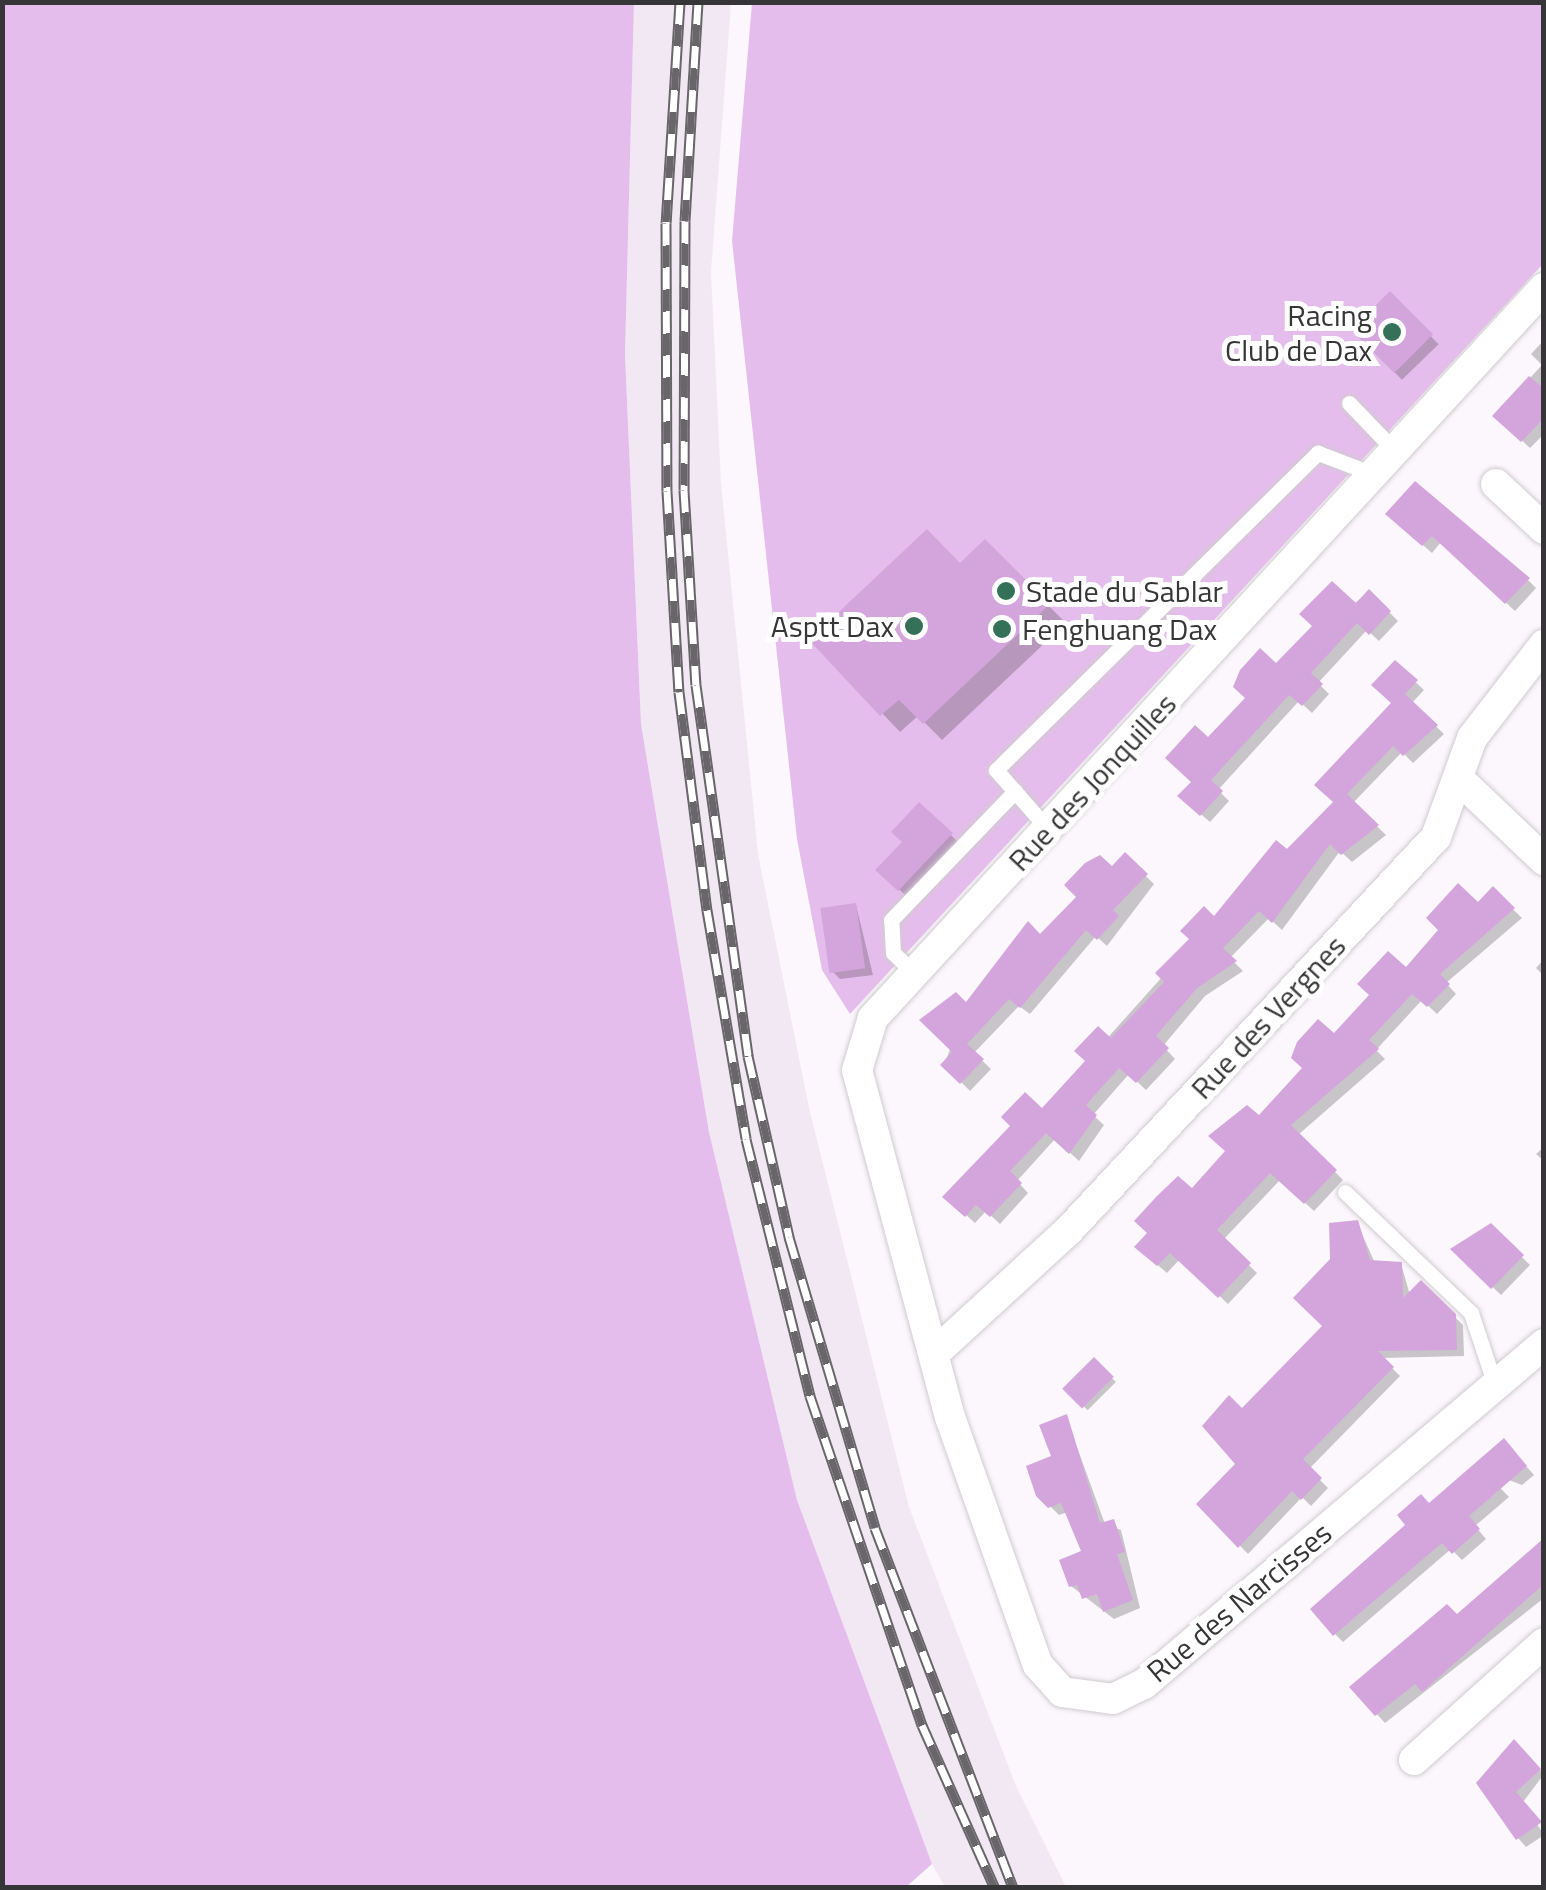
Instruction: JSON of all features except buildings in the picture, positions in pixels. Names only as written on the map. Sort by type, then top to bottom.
[{"type":"street","name":"Rue des Jonquilles","points":[[937,1351],[856,1070],[873,1018],[1544,288]]},
{"type":"street","points":[[1496,484],[1544,529]]},
{"type":"street","name":"Rue des Vergnes","points":[[937,1351],[1068,1231],[1436,837],[1494,700],[1544,644]]},
{"type":"street","points":[[1462,781],[1544,860]]},
{"type":"street","name":"Rue des Narcisses","points":[[937,1351],[950,1417],[1038,1664],[1062,1692],[1088,1701],[1144,1684],[1544,1344]]},
{"type":"street","points":[[1414,1760],[1544,1643]]},
{"type":"lane","points":[[1349,403],[1386,463]]},
{"type":"lane","points":[[1047,828],[996,770],[1318,454],[1386,463]]},
{"type":"lane","points":[[915,974],[893,954],[891,920],[1015,791]]},
{"type":"lane","points":[[1345,1192],[1471,1314],[1495,1385]]},
{"type":"shaded area","points":[[3,2],[634,3],[625,354],[641,724],[709,1132],[797,1500],[932,1864],[906,1887],[3,1887]]},
{"type":"shaded area","points":[[634,3],[731,3],[711,272],[721,483],[758,854],[809,1108],[909,1507],[1016,1786],[1066,1887],[945,1887],[932,1864],[797,1500],[709,1132],[641,724],[625,354]]},
{"type":"shaded area","name":"Stade du Sablar","points":[[752,3],[1543,3],[1543,264],[850,1014],[822,970],[797,839],[732,241]]},
{"type":"railway","points":[[680,2],[666,223],[667,491],[679,692],[707,910],[746,1139],[810,1396],[922,1725],[995,1888]]},
{"type":"railway","points":[[698,2],[685,221],[684,490],[696,685],[748,1056],[789,1237],[875,1528],[1013,1888]]},
{"type":"place","name":"Racing Club de Dax","points":[[1392,332]]},
{"type":"place","name":"Stade du Sablar","points":[[1006,591]]},
{"type":"place","name":"Asptt Dax","points":[[914,626]]},
{"type":"place","name":"Fenghuang Dax","points":[[1002,629]]}]
